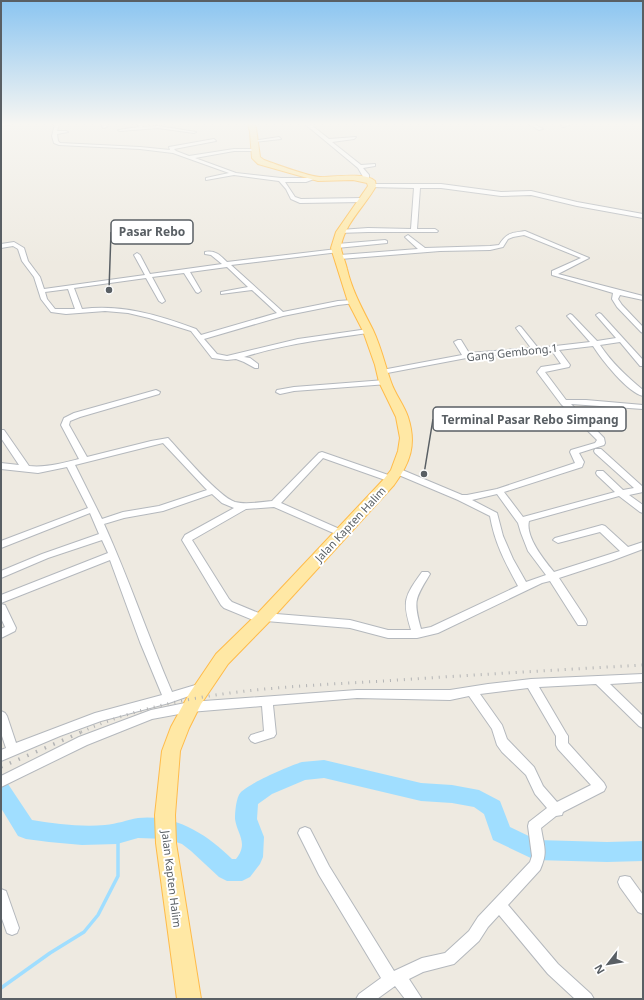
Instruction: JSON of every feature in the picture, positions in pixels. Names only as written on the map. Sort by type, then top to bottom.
[{"type":"main road","points":[[291,171],[312,178],[326,180],[353,178],[369,183]]},
{"type":"main road","name":"Jalan Kapten Halim","points":[[189,999],[166,842],[165,815],[171,750],[180,727],[190,707],[222,659],[263,618],[394,475],[404,459],[406,438],[402,416],[384,377],[368,330],[353,302],[345,280],[338,251],[340,232],[363,200],[369,183]]},
{"type":"street","points":[[226,171],[235,174],[281,180],[306,180],[312,178]]},
{"type":"street","points":[[362,171],[369,183],[441,186],[501,194],[531,193],[577,204],[643,216]]},
{"type":"street","points":[[208,179],[235,174]]},
{"type":"street","points":[[281,180],[288,188],[293,198],[300,201],[363,200]]},
{"type":"street","points":[[414,230],[417,186]]},
{"type":"street","points":[[340,232],[414,230],[435,231]]},
{"type":"street","points":[[338,251],[492,248],[501,246],[506,238],[511,235],[525,233],[586,258],[554,272],[555,275],[643,298]]},
{"type":"street","points":[[408,237],[423,250]]},
{"type":"street","points":[[41,291],[338,251],[385,242]]},
{"type":"street","points":[[1,246],[14,244],[21,248],[24,261],[37,277],[44,299],[53,311],[61,312],[104,308],[140,313],[194,330],[214,356],[220,358],[236,357],[264,348],[272,348],[298,341],[368,330]]},
{"type":"street","points":[[207,253],[213,253],[282,314]]},
{"type":"street","points":[[137,255],[162,301]]},
{"type":"street","points":[[186,271],[198,291]]},
{"type":"street","points":[[70,287],[79,310]]},
{"type":"street","points":[[223,293],[254,288]]},
{"type":"street","points":[[617,292],[615,302],[642,329]]},
{"type":"street","points":[[199,338],[282,314],[338,303],[353,302]]},
{"type":"street","points":[[599,315],[643,364]]},
{"type":"street","points":[[570,316],[595,343],[607,361],[621,376],[643,394]]},
{"type":"street","points":[[519,328],[536,350]]},
{"type":"street","name":"Gang Gembong.1","points":[[280,392],[384,377],[467,356],[621,340]]},
{"type":"street","points":[[458,342],[467,356]]},
{"type":"street","points":[[461,498],[499,491],[542,476],[576,467],[580,462],[574,452],[601,442],[601,440],[564,402],[541,372],[544,369],[566,365],[554,348]]},
{"type":"street","points":[[236,357],[247,360],[255,366]]},
{"type":"street","points":[[84,460],[66,425],[67,420],[77,415],[156,392]]},
{"type":"street","points":[[564,402],[586,402],[643,407]]},
{"type":"street","points":[[1,432],[26,469]]},
{"type":"street","points":[[1,466],[38,470],[70,464],[165,440],[213,491],[225,501],[234,505],[244,506],[274,504],[341,533]]},
{"type":"street","points":[[523,523],[525,519],[621,493],[641,490],[598,451]]},
{"type":"street","points":[[274,504],[322,455],[394,475],[461,498],[494,515],[498,536],[508,559],[524,587]]},
{"type":"street","points":[[70,464],[93,509],[103,536],[113,555],[140,630],[169,698]]},
{"type":"street","points":[[600,473],[621,493],[643,510]]},
{"type":"street","points":[[99,523],[123,515],[160,510],[213,491]]},
{"type":"street","points":[[499,491],[523,523],[528,543],[541,565],[562,590],[582,622]]},
{"type":"street","points":[[244,506],[188,538],[187,540],[228,605],[263,618],[350,624],[388,634],[417,634],[434,630],[524,587],[551,576],[627,552],[643,545]]},
{"type":"street","points":[[1,545],[93,509]]},
{"type":"street","points":[[558,540],[602,528],[627,552]]},
{"type":"street","points":[[1,574],[45,556],[103,536]]},
{"type":"street","points":[[1,599],[113,555]]},
{"type":"street","points":[[417,634],[409,606],[412,594],[425,574]]},
{"type":"street","points":[[1,608],[11,628],[1,634]]},
{"type":"street","points":[[5,780],[83,741],[151,715],[190,707],[357,694],[436,695],[472,692],[488,688],[531,683],[643,678]]},
{"type":"street","points":[[598,679],[643,723]]},
{"type":"street","points":[[364,999],[395,978],[422,965],[449,959],[474,936],[483,922],[535,866],[539,856],[534,826],[539,821],[600,787],[562,745],[562,736],[531,683]]},
{"type":"street","points":[[1,756],[100,717],[203,687]]},
{"type":"street","points":[[472,692],[498,728],[506,748],[530,771],[539,790],[557,811]]},
{"type":"street","points":[[255,738],[270,734],[267,702]]},
{"type":"street","points":[[1,716],[13,750]]},
{"type":"street","points":[[305,833],[327,876],[362,930],[395,978],[414,999]]},
{"type":"street","points":[[626,882],[643,907]]},
{"type":"street","points":[[1,896],[12,928]]},
{"type":"street","points":[[499,904],[553,969],[586,999]]},
{"type":"waterway","points":[[1,790],[26,829],[60,834],[94,836],[117,834],[138,828],[167,829],[189,837],[208,851],[227,870],[242,870],[252,857],[253,837],[246,819],[248,799],[265,788],[303,771],[324,769],[421,792],[452,794],[479,799],[493,808],[501,833],[535,850],[607,852],[643,851]]},
{"type":"waterway","points":[[1,988],[50,953],[84,932],[98,915],[118,876],[118,834]]},
{"type":"railway","points":[[81,732],[117,718],[154,707],[230,693],[307,686],[643,665]]},
{"type":"railway","points":[[1,767],[84,731]]},
{"type":"place","name":"Pasar Rebo","points":[[109,290]]},
{"type":"place","name":"Terminal Pasar Rebo Simpang","points":[[424,474]]}]
